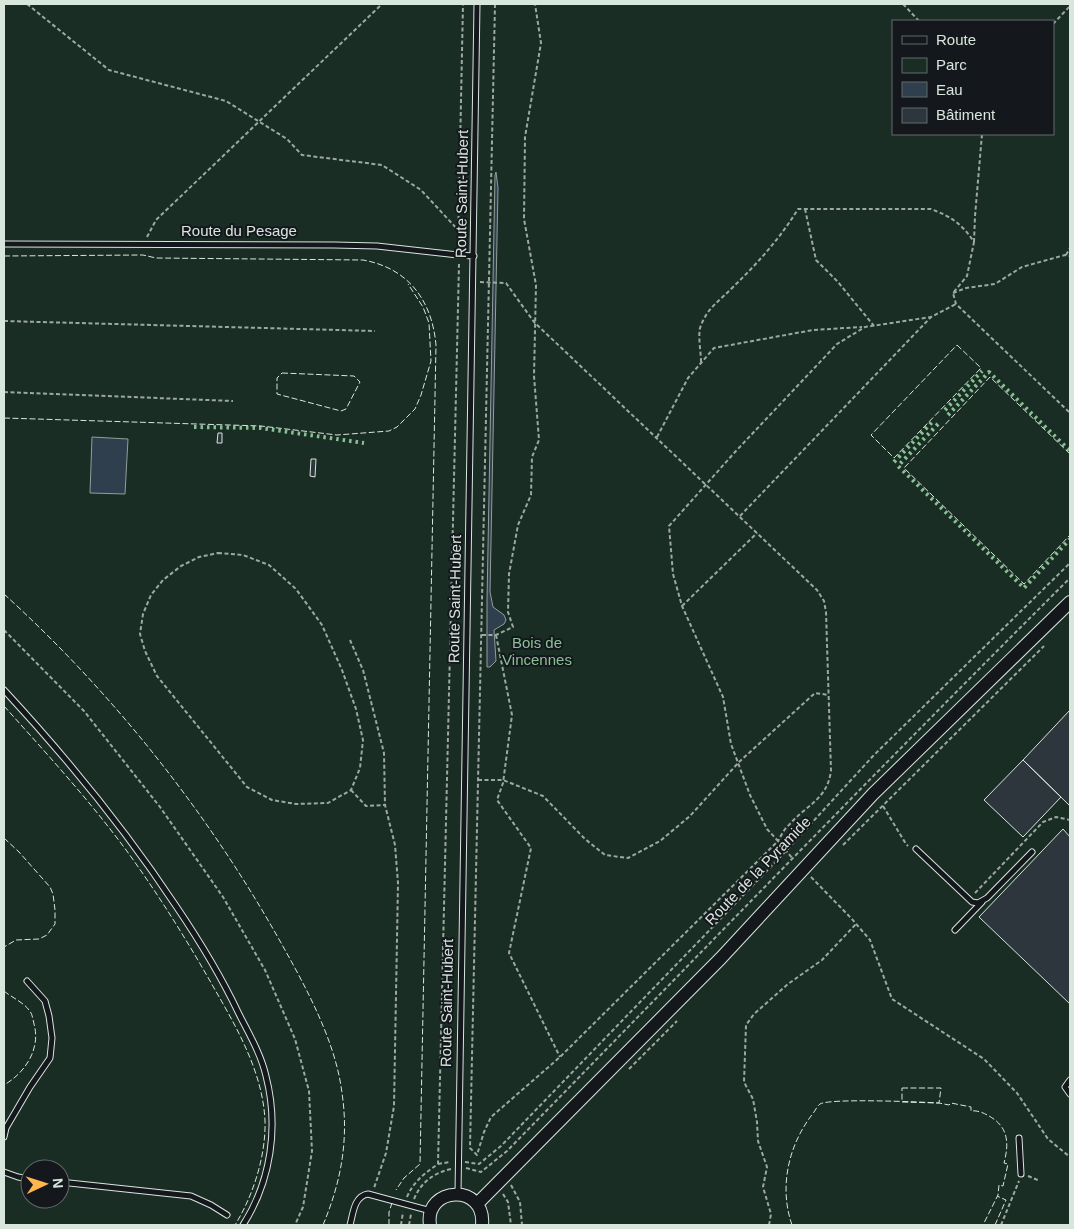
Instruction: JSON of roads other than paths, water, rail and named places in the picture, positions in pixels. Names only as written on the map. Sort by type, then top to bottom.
[{"type":"street","name":"Route de la Pyramide","points":[[477,1204],[721,958],[873,794],[1070,602]]},
{"type":"street","points":[[430,1225],[431,1212],[441,1199],[448,1195],[458,1194],[468,1197],[477,1204],[482,1217],[482,1225]]},
{"type":"lane","name":"Route Saint-Hubert","points":[[458,1194],[478,4]]},
{"type":"lane","name":"Route du Pesage","points":[[4,244],[377,246],[458,256],[474,256]]},
{"type":"lane","points":[[4,690],[50,740],[152,869],[202,944],[231,996],[259,1057],[266,1076],[273,1135],[268,1166],[260,1189],[243,1225]]},
{"type":"lane","points":[[916,849],[972,902],[983,901]]},
{"type":"lane","points":[[954,930],[1032,852]]},
{"type":"lane","points":[[4,1137],[11,1120],[50,1058],[52,1038],[50,1016],[45,1001],[27,980]]},
{"type":"lane","points":[[1070,1080],[1065,1087],[1070,1094]]},
{"type":"lane","points":[[1019,1138],[1021,1174]]},
{"type":"lane","points":[[4,1172],[20,1177]]},
{"type":"lane","points":[[70,1183],[191,1196],[227,1215]]},
{"type":"lane","points":[[350,1225],[358,1198],[362,1195],[372,1195],[431,1212]]},
{"type":"water","points":[[496,172],[498,188],[490,592],[493,607],[504,615],[506,620],[504,624],[494,630],[496,661],[490,667],[487,667],[487,601]]},
{"type":"water","points":[[92,437],[128,439],[125,494],[90,493]]},
{"type":"park label","name":"Bois de Vincennes","points":[[537,652]]}]
